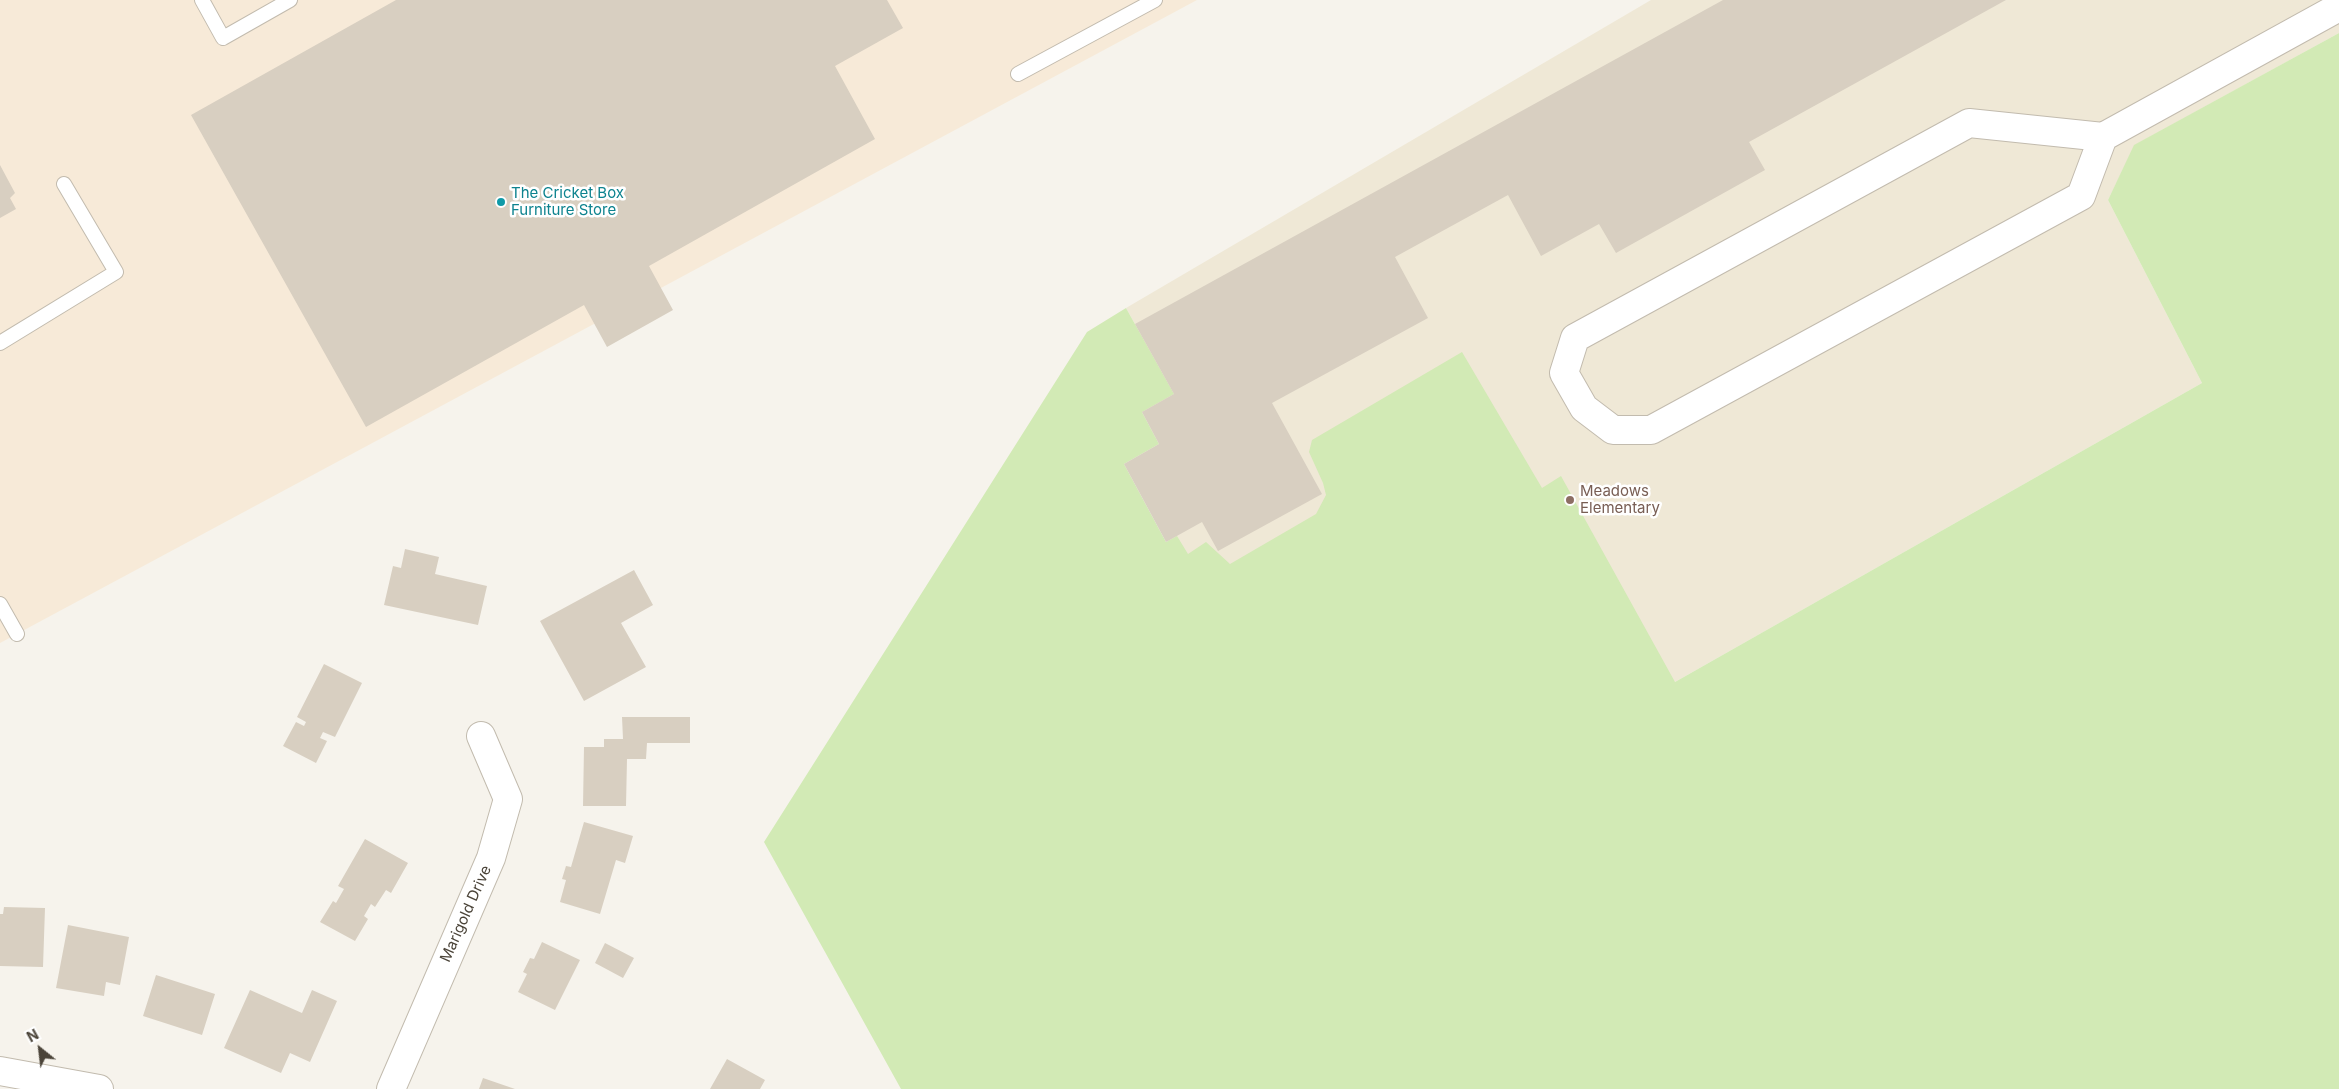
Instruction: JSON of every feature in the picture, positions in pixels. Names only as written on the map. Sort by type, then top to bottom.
[{"type":"street","points":[[2104,137],[2081,196],[1651,430],[1612,430],[1584,408],[1564,373],[1574,338],[1969,123],[2104,137],[2339,7]]},
{"type":"street","name":"Marigold Drive","points":[[390,1089],[491,858],[508,799],[481,736]]},
{"type":"street","points":[[0,1072],[98,1089]]},
{"type":"lane","points":[[202,0],[223,38],[290,0]]},
{"type":"lane","points":[[1018,74],[1155,0]]},
{"type":"lane","points":[[0,343],[116,272],[64,184]]},
{"type":"lane","points":[[0,604],[17,634]]},
{"type":"shaded area","points":[[0,0],[1197,0],[0,643]]},
{"type":"shaded area","name":"Meadows Elementary","points":[[1651,0],[2339,0],[2339,33],[2135,145],[2108,200],[2202,383],[1675,682],[1397,943],[1124,464],[1159,444],[1142,412],[1135,324],[1126,308]]},
{"type":"green space","points":[[2339,33],[2339,1089],[901,1089],[764,842],[1087,332],[1126,308],[1174,394],[1142,412],[1159,444],[1124,464],[1166,542],[1177,536],[1188,554],[1206,542],[1230,564],[1316,514],[1326,495],[1323,483],[1309,452],[1312,440],[1462,352],[1542,488],[1561,476],[1675,682],[2202,383],[2108,200],[2134,145]]},
{"type":"building","name":"The Cricket Box Furniture Store","points":[[396,0],[887,0],[903,28],[835,66],[875,139],[649,266],[673,310],[607,347],[584,305],[366,427],[191,115]]},
{"type":"building","points":[[1723,0],[2006,0],[1749,142],[1765,170],[1616,253],[1599,224],[1541,256],[1508,195],[1395,257],[1428,318],[1272,403],[1322,494],[1218,551],[1202,522],[1166,542],[1124,464],[1159,444],[1142,412],[1174,394],[1135,324]]},
{"type":"building","points":[[0,165],[15,193],[10,198],[16,209],[0,218]]},
{"type":"building","points":[[405,549],[439,557],[435,574],[487,586],[478,625],[384,605],[393,566],[401,568]]},
{"type":"building","points":[[634,570],[653,605],[621,623],[646,667],[584,701],[540,621]]},
{"type":"building","points":[[324,664],[362,683],[335,737],[323,732],[320,738],[327,741],[316,763],[283,746],[296,722],[304,726],[306,722],[297,717]]},
{"type":"building","points":[[622,717],[690,717],[690,743],[647,743],[646,759],[627,759],[626,806],[583,806],[584,747],[604,747],[604,739],[623,739]]},
{"type":"building","points":[[584,822],[633,836],[625,863],[616,860],[600,914],[560,902],[566,880],[562,879],[566,866],[571,867]]},
{"type":"building","points":[[365,839],[408,863],[391,893],[386,890],[375,907],[371,904],[364,916],[368,919],[355,941],[320,922],[333,901],[336,903],[344,889],[338,886]]},
{"type":"building","points":[[4,907],[45,908],[43,967],[0,966],[0,914],[3,914]]},
{"type":"building","points":[[68,925],[129,937],[120,985],[106,982],[104,996],[56,988]]},
{"type":"building","points":[[542,942],[580,960],[555,1010],[518,992],[527,974],[523,972],[530,958],[534,959]]},
{"type":"building","points":[[605,943],[634,958],[623,978],[595,963]]},
{"type":"building","points":[[156,975],[215,994],[202,1035],[143,1016]]},
{"type":"building","points":[[250,990],[302,1013],[312,990],[337,1001],[310,1062],[290,1053],[281,1073],[224,1048]]},
{"type":"building","points":[[727,1059],[765,1080],[760,1089],[710,1089]]},
{"type":"building","points":[[483,1078],[515,1089],[479,1089]]},
{"type":"place","name":"The Cricket Box Furniture Store","points":[[501,202]]},
{"type":"place","name":"Meadows Elementary","points":[[1570,500]]}]
